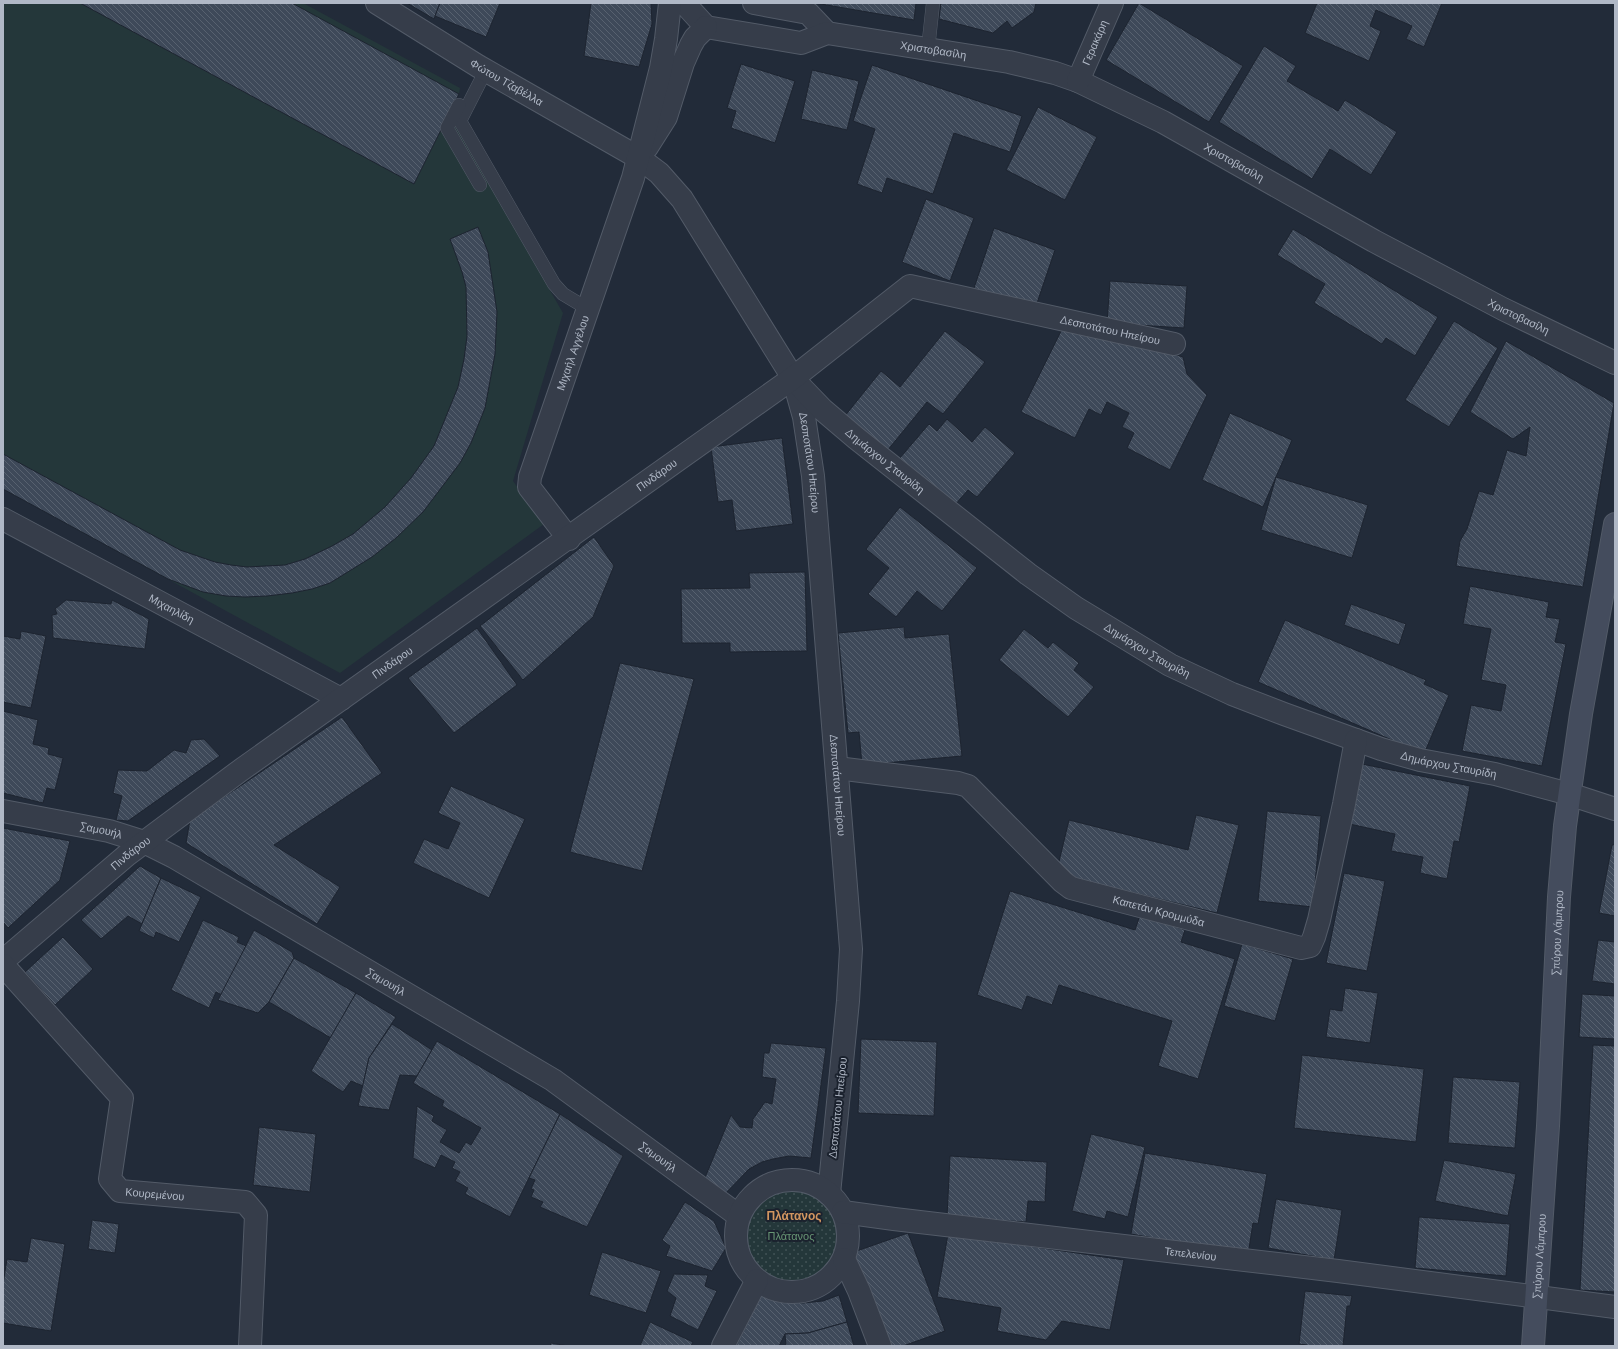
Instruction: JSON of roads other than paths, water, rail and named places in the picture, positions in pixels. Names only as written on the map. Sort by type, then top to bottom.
[{"type":"main road","name":"Σπύρου Λάμπρου","points":[[1534,1346],[1560,897],[1569,794],[1581,714],[1615,524]]},
{"type":"street","name":"Φώτου Τζαβέλλα","points":[[376,3],[482,68],[639,158]]},
{"type":"street","name":"Μιχαήλ Αγγέλου","points":[[569,538],[529,487],[530,477],[639,158],[661,68],[670,3]]},
{"type":"street","points":[[684,3],[706,27]]},
{"type":"street","points":[[754,3],[808,12],[827,33]]},
{"type":"street","name":"Γερακάρη","points":[[1078,81],[1112,3]]},
{"type":"street","name":"Μιχαήλ Αγγέλου","points":[[639,158],[666,117],[683,63],[695,38],[706,27]]},
{"type":"street","name":"Χριστοβασίλη","points":[[706,27],[801,43],[827,33],[928,48],[1032,67],[1078,81],[1163,122],[1374,241],[1503,309],[1615,362]]},
{"type":"street","name":"Δεσποτάτου Ηπείρου","points":[[639,158],[659,173],[682,199],[793,378],[804,417],[813,476],[851,949],[848,1001],[829,1194]]},
{"type":"street","name":"Δεσποτάτου Ηπείρου","points":[[793,378],[910,286],[1174,344]]},
{"type":"street","name":"Πινδάρου","points":[[3,960],[127,855],[241,770],[793,378]]},
{"type":"street","name":"Δημάρχου Σταυρίδη","points":[[793,378],[823,410],[856,438],[997,551],[1076,608],[1145,650],[1189,674],[1232,694],[1278,712],[1405,756],[1495,774],[1569,794],[1615,809]]},
{"type":"street","name":"Μιχαηλίδη","points":[[3,519],[341,699]]},
{"type":"street","name":"Καπετάν Κρομμύδα","points":[[837,768],[958,783],[968,786],[1063,882],[1071,888],[1301,948],[1310,946],[1319,920],[1356,740]]},
{"type":"street","name":"Σαμουήλ","points":[[3,811],[109,831],[144,842],[174,857],[552,1080],[739,1216]]},
{"type":"street","name":"Κουρεμένου","points":[[3,965],[122,1098],[110,1179],[120,1191],[246,1202],[256,1215],[250,1346]]},
{"type":"street","points":[[789,1179],[810,1182],[835,1199],[843,1212],[848,1226],[848,1237],[844,1259],[830,1277],[811,1289],[788,1292],[777,1290],[757,1280],[743,1262],[738,1252],[736,1230],[739,1216],[749,1198],[758,1191],[778,1181],[789,1179]]},
{"type":"street","name":"Τεπελενίου","points":[[843,1212],[1338,1271],[1615,1307]]},
{"type":"street","points":[[844,1259],[859,1291],[880,1346]]},
{"type":"street","points":[[723,1346],[757,1280]]},
{"type":"lane","points":[[928,48],[932,3]]},
{"type":"lane","points":[[480,185],[447,128],[482,68]]},
{"type":"lane","points":[[482,68],[460,121],[554,284],[563,294],[588,309]]},
{"type":"district","name":"Πλάτανος","points":[[794,1216]]}]
